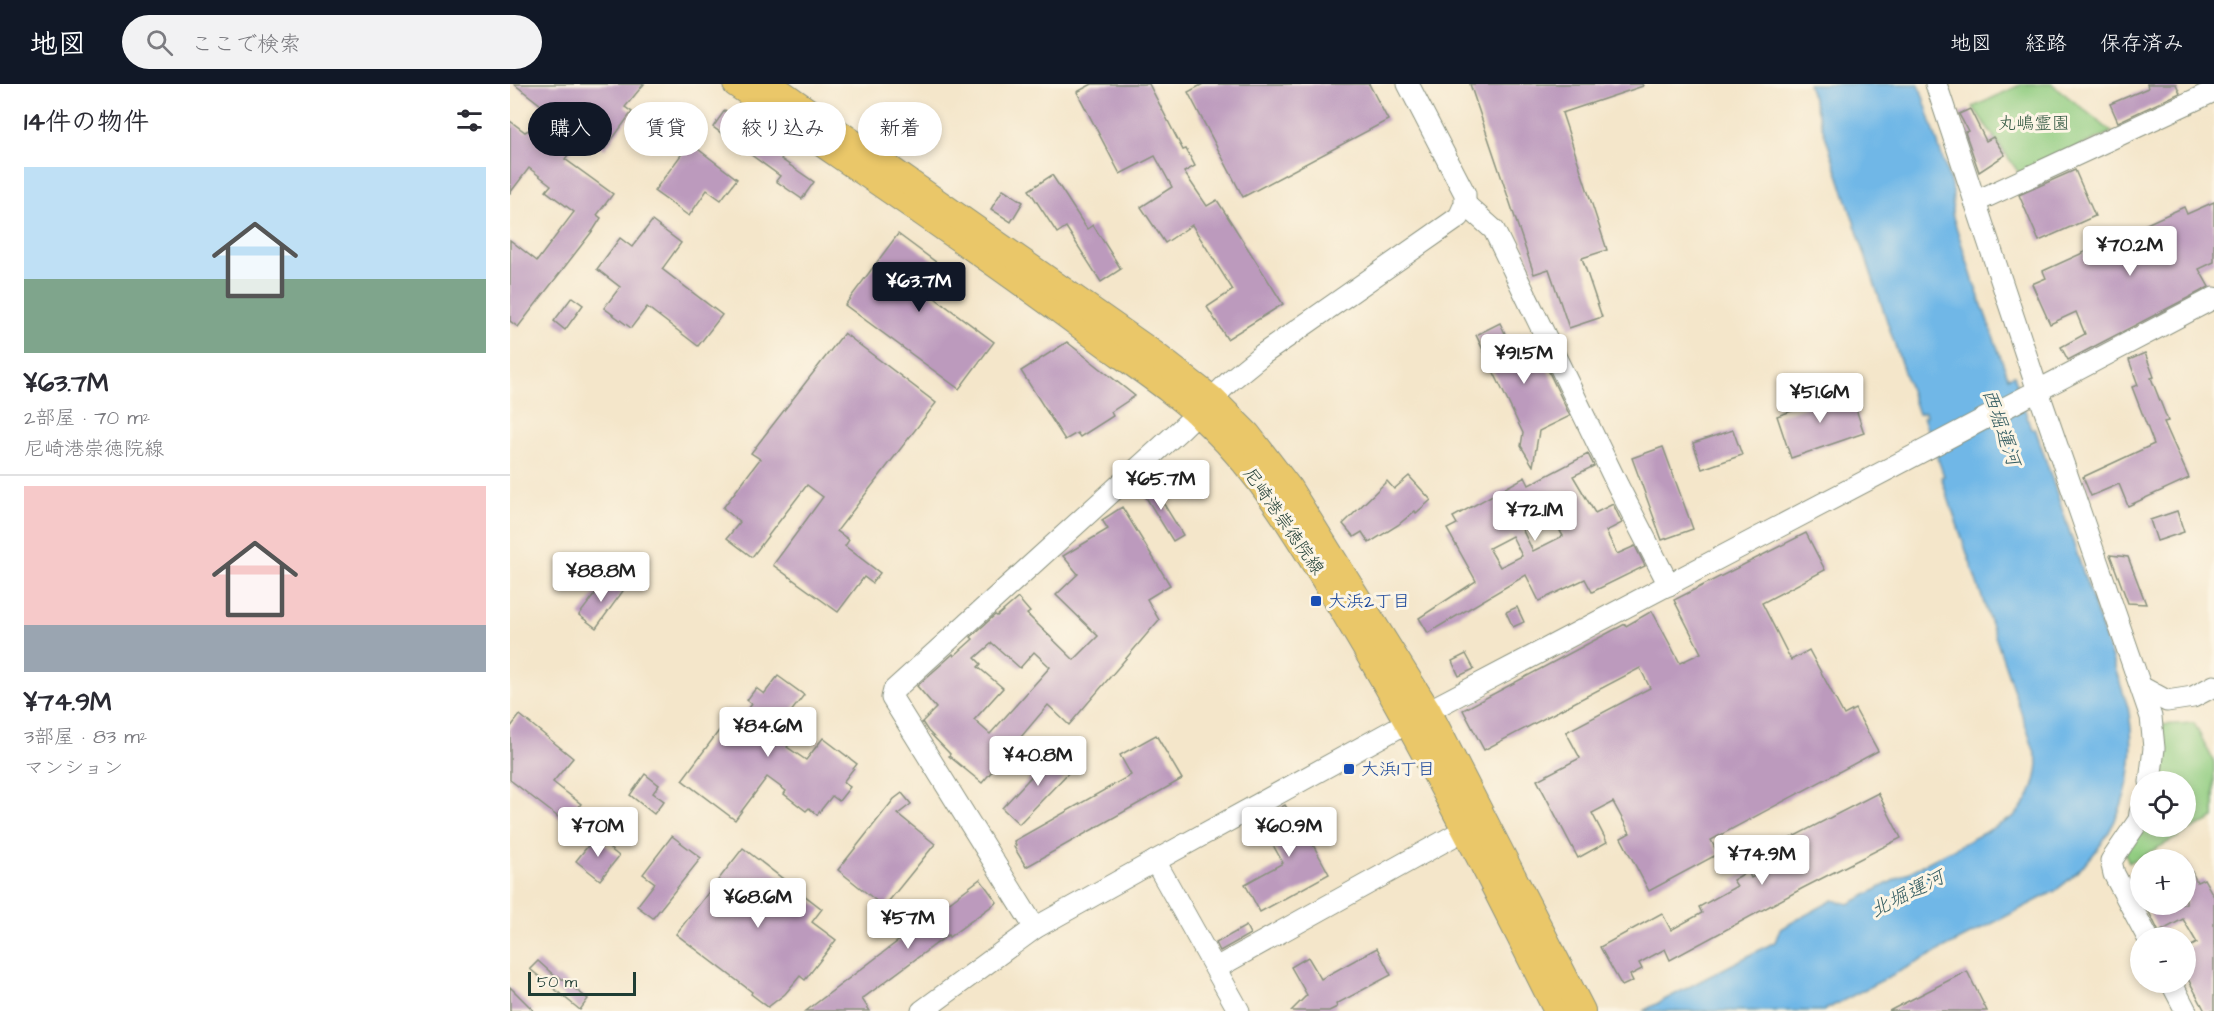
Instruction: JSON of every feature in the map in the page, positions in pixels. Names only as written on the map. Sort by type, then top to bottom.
[{"type":"main road","name":"尼崎港崇徳院線","points":[[736,84],[1049,302],[1248,435],[1288,487],[1582,1011]]},
{"type":"main road","name":"尼崎港崇徳院線","points":[[770,84],[1118,327],[1205,406]]},
{"type":"main road","name":"尼崎港崇徳院線","points":[[1418,716],[1466,829],[1557,1011]]},
{"type":"street","points":[[1035,928],[892,698],[894,690],[1263,354],[1459,217],[1465,204],[1465,194],[1408,84]]},
{"type":"street","points":[[1936,84],[1975,202],[2030,395],[2151,717],[2154,748],[2151,771]]},
{"type":"street","points":[[1975,202],[2214,91]]},
{"type":"street","points":[[1465,204],[1494,230],[1618,486],[1669,585]]},
{"type":"street","points":[[922,1011],[1035,928],[1155,861],[1418,716],[2214,298]]},
{"type":"street","points":[[2141,687],[2167,701],[2193,697],[2214,686]]},
{"type":"street","points":[[1216,968],[1466,829]]},
{"type":"street","points":[[2130,833],[2111,861],[2114,874],[2142,927]]},
{"type":"street","points":[[1155,861],[1239,1011]]},
{"type":"street","points":[[2177,993],[2186,1011]]},
{"type":"green space","name":"丸嶋霊園","points":[[2022,84],[2052,84],[2112,132],[2019,173],[1973,107]]},
{"type":"green space","points":[[2194,723],[2214,762],[2214,818],[2196,828],[2196,771],[2156,771],[2158,725]]},
{"type":"green space","points":[[2135,837],[2178,837],[2155,849],[2130,849],[2129,863],[2125,853]]},
{"type":"water","points":[[1808,84],[1919,84],[1953,191],[1952,214],[1975,286],[2008,377],[2014,375],[2031,429],[2035,428],[2128,707],[2131,761],[2127,786],[2120,810],[2109,832],[2076,873],[2055,891],[1823,1011],[1643,1011],[1775,942],[1780,929],[1833,900],[1849,904],[2012,818],[2031,793],[2036,778],[2038,762],[1941,477],[1944,476],[1923,417],[1926,416],[1925,412],[1918,414]]},
{"type":"building","points":[[514,84],[644,84],[629,102],[624,102],[624,123],[612,139],[612,102],[537,102]]},
{"type":"building","points":[[1092,84],[1149,84],[1183,150],[1186,149],[1195,166],[1184,172],[1207,206],[1217,200],[1283,304],[1227,339],[1207,307],[1233,290],[1192,225],[1165,243],[1141,207],[1172,187],[1155,156],[1120,174],[1077,92]]},
{"type":"building","points":[[1203,84],[1369,84],[1388,120],[1243,197],[1188,92]]},
{"type":"building","points":[[1470,84],[1642,84],[1643,86],[1562,113],[1607,250],[1582,258],[1602,317],[1569,328],[1549,269],[1534,274]]},
{"type":"building","points":[[2147,84],[2176,84],[2180,93],[2118,122],[2110,104],[2148,88]]},
{"type":"building","points":[[1970,109],[1986,141],[1993,137],[2005,155],[1979,172],[1965,132],[1968,131],[1959,114]]},
{"type":"building","points":[[720,117],[720,132],[713,127]]},
{"type":"building","points":[[510,121],[525,132],[528,130],[528,156],[567,156],[565,159],[613,194],[597,215],[601,218],[594,229],[518,327],[510,321],[510,240],[537,261],[574,212],[546,191],[551,185],[529,168],[510,193]]},
{"type":"building","points":[[680,156],[707,156],[737,179],[721,200],[707,190],[689,216],[654,191]]},
{"type":"building","points":[[753,156],[783,156],[781,159],[814,182],[802,199],[776,181],[780,176]]},
{"type":"building","points":[[2075,170],[2095,216],[2039,241],[2019,195]]},
{"type":"building","points":[[1052,175],[1087,229],[1093,225],[1121,269],[1101,282],[1066,227],[1057,233],[1029,190]]},
{"type":"building","points":[[1003,189],[1023,202],[1011,222],[991,209]]},
{"type":"building","points":[[2214,202],[2214,262],[2199,269],[2209,287],[2068,360],[2061,347],[2085,334],[2076,312],[2050,324],[2032,284],[2046,278],[2043,271],[2184,207],[2187,214]]},
{"type":"building","points":[[652,221],[681,243],[662,269],[722,315],[698,346],[647,307],[631,328],[604,308],[620,287],[597,269],[620,238],[632,247]]},
{"type":"building","points":[[898,234],[948,271],[931,295],[994,342],[959,389],[845,305]]},
{"type":"building","points":[[572,297],[583,305],[565,330],[554,321]]},
{"type":"building","points":[[1500,323],[1512,348],[1533,339],[1570,416],[1539,431],[1533,466],[1521,446],[1523,433],[1476,335]]},
{"type":"building","points":[[844,333],[936,403],[837,531],[849,540],[845,546],[880,573],[872,583],[864,577],[838,612],[773,565],[823,497],[807,485],[752,557],[727,538],[740,522],[723,508],[760,459],[751,453]]},
{"type":"building","points":[[1067,342],[1135,396],[1111,412],[1113,416],[1080,437],[1077,433],[1065,440],[1021,371]]},
{"type":"building","points":[[2145,353],[2154,377],[2151,378],[2168,421],[2164,422],[2189,478],[2128,506],[2119,484],[2091,496],[2083,477],[2154,444],[2132,387],[2138,385],[2129,360]]},
{"type":"building","points":[[1850,391],[1864,433],[1791,458],[1777,416]]},
{"type":"building","points":[[1733,430],[1742,455],[1702,469],[1693,443]]},
{"type":"building","points":[[1663,447],[1693,529],[1662,540],[1632,458]]},
{"type":"building","points":[[1588,454],[1594,466],[1573,476],[1595,513],[1613,504],[1622,523],[1606,531],[1617,554],[1635,546],[1645,566],[1592,592],[1585,579],[1539,601],[1526,575],[1428,633],[1419,618],[1476,581],[1447,529],[1457,524],[1453,517],[1525,477],[1529,485]],"holes":[[[1559,505],[1571,525],[1560,531],[1563,536],[1533,551],[1520,525]],[[1512,536],[1522,556],[1500,567],[1489,548]]]},
{"type":"building","points":[[1409,476],[1431,500],[1416,513],[1415,511],[1369,543],[1362,532],[1354,537],[1343,524],[1387,481],[1394,489]]},
{"type":"building","points":[[1149,480],[1183,535],[1173,541],[1139,486]]},
{"type":"building","points":[[1122,507],[1170,585],[1147,599],[1159,620],[1069,725],[1048,705],[982,783],[949,756],[950,754],[928,731],[922,722],[936,708],[917,686],[973,639],[971,637],[995,615],[997,616],[1018,598],[1030,612],[1027,614],[1074,660],[1098,636],[1056,595],[1078,574],[1063,556],[1108,529],[1102,520]],"holes":[[[992,643],[1020,668],[1034,652],[1050,667],[990,734],[974,720],[1003,688],[978,667],[981,664],[975,658]]]},
{"type":"building","points":[[2177,511],[2184,532],[2157,541],[2150,520]]},
{"type":"building","points":[[1806,533],[1825,570],[1762,603],[1791,660],[1809,650],[1844,715],[1855,709],[1878,751],[1711,840],[1718,854],[1649,891],[1621,838],[1630,833],[1613,802],[1592,813],[1607,842],[1578,858],[1537,780],[1580,758],[1566,732],[1650,688],[1640,668],[1484,750],[1463,710],[1652,611],[1680,663],[1701,653],[1674,600]]},
{"type":"building","points":[[2110,555],[2128,557],[2146,604],[2128,603]]},
{"type":"building","points":[[607,578],[623,591],[596,628],[579,615]]},
{"type":"building","points":[[1517,607],[1524,622],[1513,627],[1506,612]]},
{"type":"building","points":[[1466,654],[1474,669],[1459,676],[1452,661]]},
{"type":"building","points":[[778,676],[804,695],[790,713],[802,722],[800,725],[803,727],[787,747],[806,760],[823,738],[857,764],[843,782],[850,787],[839,801],[832,796],[817,815],[809,808],[806,811],[784,794],[786,791],[767,777],[735,820],[682,780],[727,720],[735,726],[752,704],[747,700],[756,688],[764,694]]},
{"type":"building","points":[[520,715],[573,758],[553,782],[581,804],[566,823],[510,780],[510,728]]},
{"type":"building","points":[[1156,735],[1182,779],[1026,867],[1014,847],[1016,846],[1014,841],[1131,775],[1120,755]]},
{"type":"building","points":[[1055,751],[1073,768],[1019,824],[1002,808]]},
{"type":"building","points":[[645,774],[659,785],[653,793],[664,801],[654,814],[630,795]]},
{"type":"building","points":[[902,793],[911,804],[898,814],[935,844],[884,907],[838,870],[894,799]]},
{"type":"building","points":[[1878,793],[1901,838],[1670,960],[1665,949],[1639,963],[1642,969],[1630,975],[1633,981],[1622,986],[1600,947],[1662,913],[1671,930],[1702,913],[1699,907],[1737,886],[1733,880],[1748,871],[1751,878],[1788,858],[1781,843]]},
{"type":"building","points":[[1285,805],[1294,820],[1309,811],[1323,837],[1312,843],[1329,874],[1260,912],[1245,884],[1283,863],[1259,820]]},
{"type":"building","points":[[672,836],[701,858],[653,918],[637,906],[655,883],[643,874]]},
{"type":"building","points":[[595,837],[619,856],[600,880],[576,861]]},
{"type":"building","points":[[743,848],[822,909],[812,922],[836,940],[805,980],[800,976],[785,994],[768,1007],[751,994],[752,992],[676,934]]},
{"type":"building","points":[[980,879],[997,902],[862,999],[870,1011],[806,1011]]},
{"type":"building","points":[[2204,879],[2214,897],[2214,1011],[2205,1011],[2196,993],[2196,927],[2188,927],[2183,919],[2168,927],[2156,927],[2150,915],[2196,915],[2196,880],[2197,882]]},
{"type":"building","points":[[1246,926],[1250,934],[1220,951],[1216,943]]},
{"type":"building","points":[[1377,948],[1391,975],[1336,1004],[1337,1007],[1329,1011],[1291,1011],[1307,995],[1291,967],[1308,957],[1321,979]]},
{"type":"building","points":[[538,961],[557,978],[558,976],[588,999],[580,1010],[530,969]]},
{"type":"building","points":[[1967,971],[1987,1011],[1889,1011]]},
{"type":"building","points":[[510,987],[534,1011],[510,1011]]},
{"type":"place","name":"大浜2丁目","points":[[1316,601]]},
{"type":"place","name":"大浜1丁目","points":[[1349,769]]},
{"type":"water label","name":"西堀運河","points":[[2002,427]]},
{"type":"water label","name":"北堀運河","points":[[1907,893]]}]
